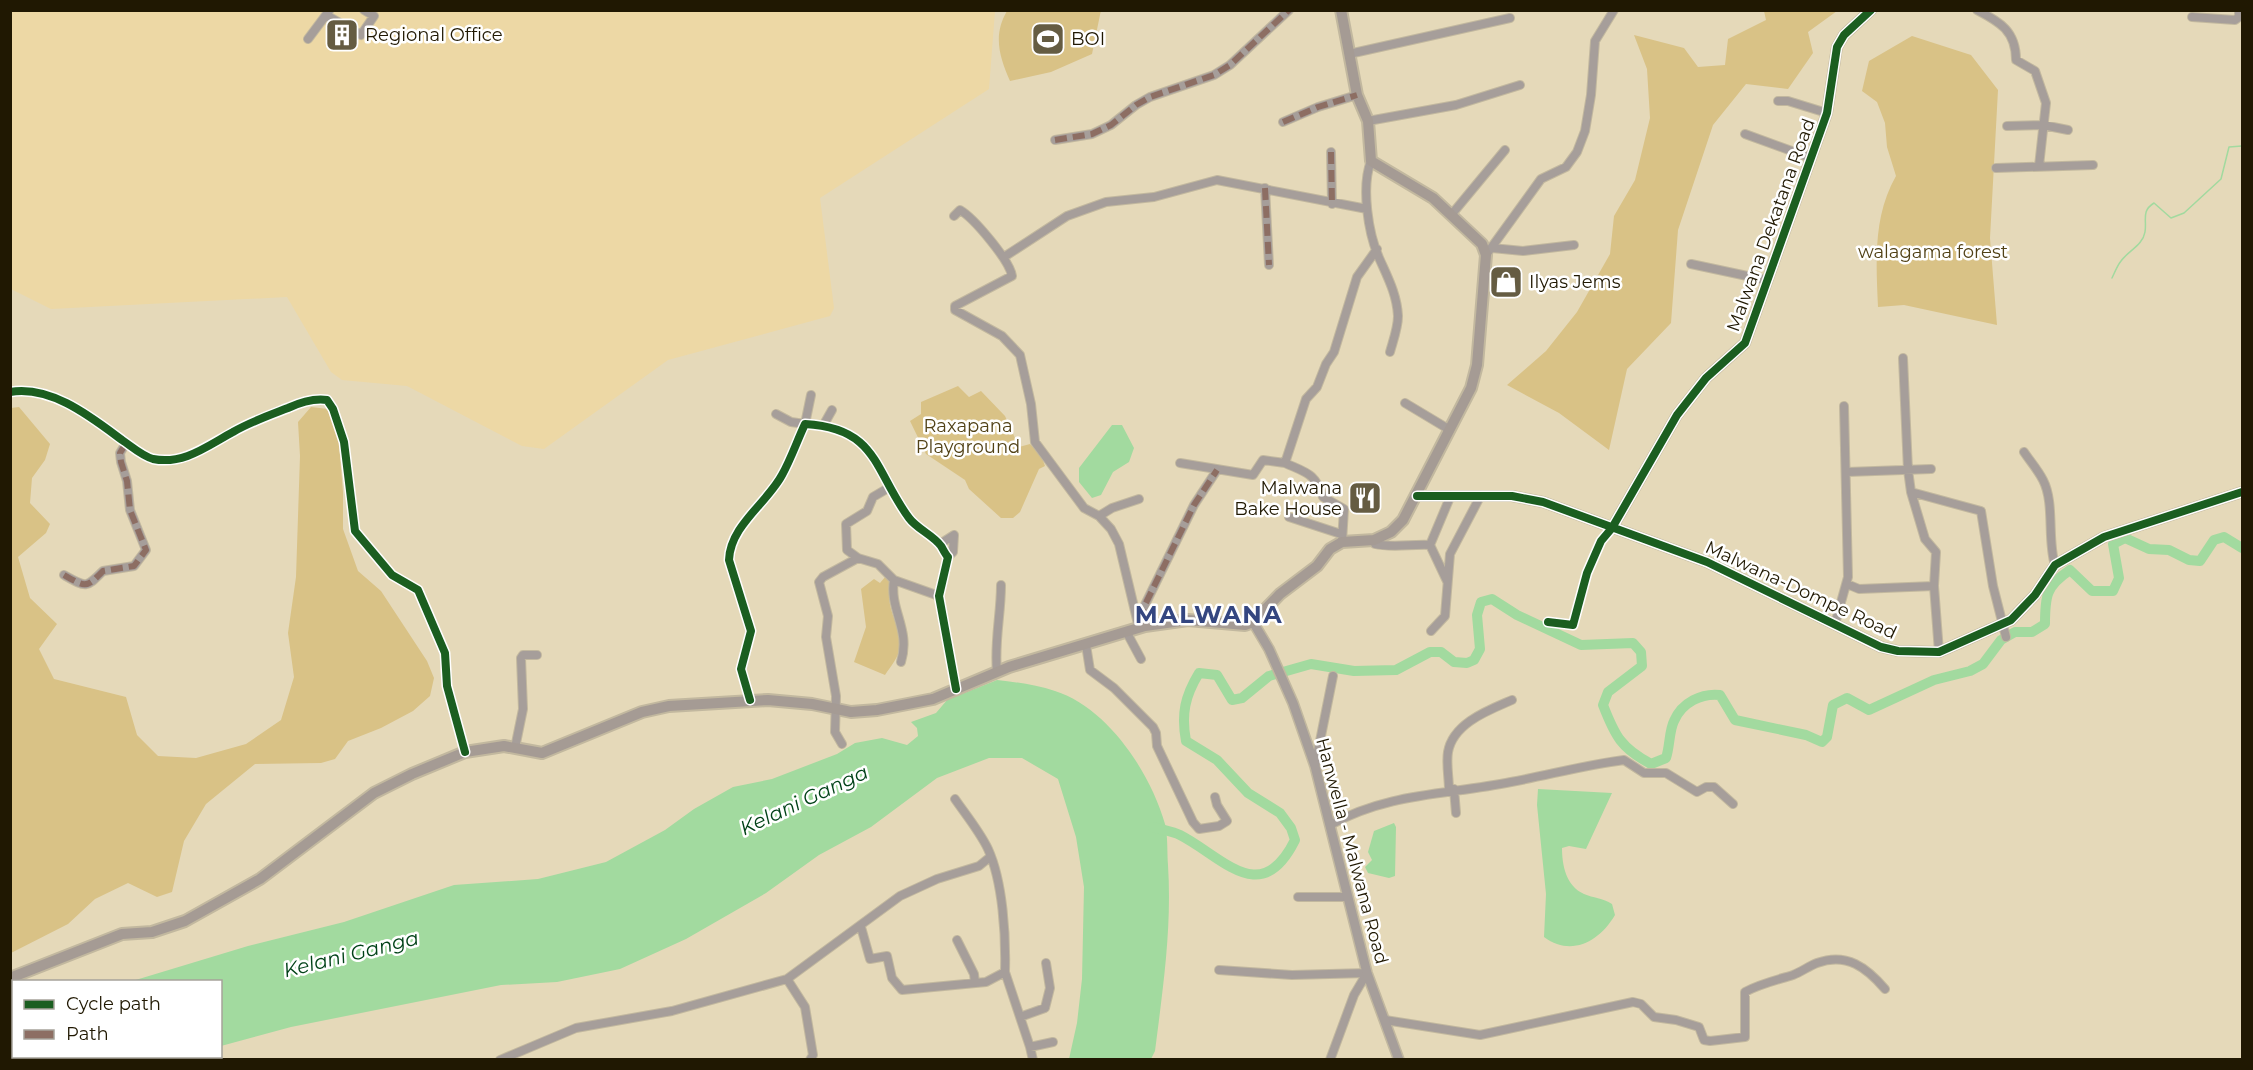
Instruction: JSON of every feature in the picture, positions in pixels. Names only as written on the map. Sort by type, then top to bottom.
[{"type":"main road","points":[[10,978],[122,934],[152,932],[185,921],[260,879],[374,793],[465,752],[504,746],[532,752],[547,752],[657,707],[750,700],[792,702],[851,712],[877,710],[933,699],[997,672],[1127,633],[1138,624],[1188,620],[1233,625],[1253,622],[1280,594],[1317,566],[1341,538],[1374,540],[1390,532],[1403,520],[1417,496],[1423,478],[1471,388],[1477,365],[1489,252],[1433,198],[1371,161],[1368,121],[1357,95],[1341,10]]},
{"type":"street","points":[[308,39],[327,13],[361,35],[374,16],[364,10]]},
{"type":"street","points":[[1055,140],[1092,134],[1111,125],[1150,97],[1214,75],[1230,65],[1289,10]]},
{"type":"street","points":[[1489,252],[1541,179],[1566,167],[1577,152],[1591,95],[1595,41],[1614,10]]},
{"type":"street","name":"Malwana Dekatana Road","points":[[1612,528],[1690,396],[1745,343],[1827,113],[1837,47],[1844,35],[1870,10]]},
{"type":"street","points":[[1977,10],[2009,30],[2016,48],[2016,60],[2035,71],[2046,102],[2039,166]]},
{"type":"street","points":[[2192,17],[2235,20],[2239,17],[2239,10]]},
{"type":"street","points":[[1349,54],[1510,18]]},
{"type":"street","points":[[1368,121],[1456,105],[1520,85]]},
{"type":"street","points":[[1283,122],[1357,95]]},
{"type":"street","points":[[1778,101],[1788,101],[1827,113]]},
{"type":"street","points":[[2007,126],[2043,124],[2068,130]]},
{"type":"street","points":[[1745,134],[1810,158]]},
{"type":"street","points":[[1452,214],[1505,150]]},
{"type":"street","points":[[1331,152],[1332,204]]},
{"type":"street","points":[[1371,161],[1367,171],[1366,209],[1377,249],[1396,300],[1398,318],[1390,352]]},
{"type":"street","points":[[1996,168],[2093,165]]},
{"type":"street","points":[[1004,257],[1067,216],[1106,202],[1154,197],[1217,180],[1366,209]]},
{"type":"street","points":[[1265,188],[1269,265]]},
{"type":"street","points":[[954,216],[960,210],[968,215],[1004,257],[1012,272],[1009,280],[974,294],[954,306],[955,309],[1002,336],[1016,348],[1020,355],[1031,404],[1035,442],[1084,508],[1099,516],[1111,529],[1119,544],[1138,624]]},
{"type":"street","points":[[1489,252],[1574,245]]},
{"type":"street","points":[[1285,463],[1306,399],[1317,387],[1326,364],[1334,352],[1357,277],[1377,249]]},
{"type":"street","points":[[1691,264],[1766,280]]},
{"type":"street","points":[[1903,358],[1908,470],[1911,492],[1925,539],[1935,552],[1934,586],[1939,652]]},
{"type":"street","points":[[10,392],[19,391],[61,401],[86,412],[126,443],[152,459],[179,459],[210,447],[233,432],[273,414],[316,398],[327,400],[333,409],[344,442],[355,531],[392,574],[418,590],[445,653],[447,686],[465,752]]},
{"type":"street","points":[[750,700],[741,669],[750,631],[729,560],[729,551],[751,513],[782,475],[805,424],[811,395]]},
{"type":"street","points":[[1405,403],[1450,430]]},
{"type":"street","points":[[1835,624],[1847,584],[1844,406]]},
{"type":"street","points":[[823,426],[832,410]]},
{"type":"street","points":[[776,414],[791,422],[823,426],[845,433],[861,442],[876,458],[909,520],[940,544],[948,557]]},
{"type":"street","points":[[64,575],[78,583],[88,585],[93,583],[103,571],[134,566],[143,556],[146,546],[130,510],[127,481],[120,458],[121,449],[126,443]]},
{"type":"street","points":[[2024,452],[2043,481],[2046,491],[2055,566]]},
{"type":"street","points":[[1180,463],[1254,475],[1263,460],[1285,463],[1312,475],[1323,496],[1344,508],[1341,538],[1289,517]]},
{"type":"street","points":[[1846,472],[1931,469]]},
{"type":"street","points":[[1138,624],[1194,505],[1217,470]]},
{"type":"street","points":[[890,487],[873,497],[867,511],[846,524],[847,550],[858,558],[878,564],[894,580],[939,596]]},
{"type":"street","points":[[1911,492],[1981,511],[1988,563],[2006,637]]},
{"type":"street","name":"Malwana-Dompe Road","points":[[1417,496],[1512,496],[1543,502],[1707,562],[1881,647],[1898,651],[1939,652],[2011,620],[2035,595],[2055,566],[2104,537],[2242,492]]},
{"type":"street","points":[[1448,582],[1437,566],[1430,545],[1451,495]]},
{"type":"street","points":[[1431,631],[1445,616],[1450,554],[1481,495]]},
{"type":"street","points":[[1099,516],[1112,508],[1139,499]]},
{"type":"street","points":[[1548,622],[1573,625],[1587,573],[1601,541],[1612,528]]},
{"type":"street","points":[[940,544],[954,536],[953,552],[948,557],[939,596],[956,689]]},
{"type":"street","points":[[1374,540],[1375,544],[1384,546],[1406,543],[1430,545]]},
{"type":"street","points":[[842,744],[835,732],[837,710],[826,638],[828,616],[819,582],[823,577],[858,558]]},
{"type":"street","points":[[894,580],[894,593],[905,635],[906,647],[901,662]]},
{"type":"street","points":[[1847,584],[1859,589],[1934,586]]},
{"type":"street","points":[[997,672],[997,631],[1002,618],[1001,585]]},
{"type":"street","name":"Hanwella - Malwana Road","points":[[1253,622],[1282,681],[1315,766],[1367,973],[1399,1059]]},
{"type":"street","points":[[1127,633],[1141,659]]},
{"type":"street","points":[[1086,645],[1090,670],[1114,688],[1153,727],[1157,746],[1193,822],[1200,829],[1219,826],[1227,820],[1217,806],[1215,797]]},
{"type":"street","points":[[515,748],[523,709],[521,658],[537,655]]},
{"type":"street","points":[[1315,766],[1333,676]]},
{"type":"street","points":[[1456,813],[1448,752],[1453,740],[1466,725],[1512,700]]},
{"type":"street","points":[[1330,825],[1368,808],[1452,789],[1510,782],[1586,765],[1624,760],[1644,773],[1666,773],[1697,792],[1706,787],[1714,787],[1732,804]]},
{"type":"street","points":[[955,799],[988,850],[998,888],[1006,946],[1005,972],[1033,1059]]},
{"type":"street","points":[[500,1059],[576,1028],[672,1011],[787,979],[861,927],[900,896],[937,879],[980,866],[990,857]]},
{"type":"street","points":[[1298,897],[1347,897]]},
{"type":"street","points":[[861,927],[870,959],[888,956],[892,978],[902,990],[975,983],[991,980],[1005,972]]},
{"type":"street","points":[[957,940],[974,974],[975,983]]},
{"type":"street","points":[[1385,1020],[1480,1035],[1633,1002],[1641,1004],[1654,1017],[1676,1020],[1698,1027],[1704,1040],[1710,1041],[1745,1037],[1743,1004],[1745,992],[1803,971],[1820,962],[1838,960],[1858,964],[1885,989]]},
{"type":"street","points":[[1020,1017],[1045,1008],[1050,988],[1046,963]]},
{"type":"street","points":[[1219,970],[1292,975],[1367,973]]},
{"type":"street","points":[[1330,1059],[1354,995],[1367,973]]},
{"type":"street","points":[[787,979],[805,1007],[813,1055],[810,1059]]},
{"type":"street","points":[[1030,1047],[1053,1042]]},
{"type":"shaded area","points":[[10,11],[995,11],[989,89],[820,198],[834,308],[830,316],[668,360],[544,449],[522,446],[407,386],[342,380],[331,372],[287,297],[51,309],[11,289]]},
{"type":"green space","name":"BOI","points":[[1101,10],[1092,54],[1051,72],[1010,81],[999,46],[1000,29],[1007,11]]},
{"type":"green space","points":[[1764,11],[1837,11],[1808,32],[1813,53],[1788,89],[1746,84],[1713,125],[1678,230],[1671,323],[1627,369],[1609,450],[1559,413],[1507,385],[1546,351],[1577,312],[1610,254],[1614,216],[1635,180],[1650,118],[1647,69],[1634,35],[1684,48],[1698,67],[1725,65],[1728,39],[1766,20]]},
{"type":"green space","name":"walagama forest","points":[[1912,36],[1971,55],[1998,90],[1990,238],[1997,325],[1904,305],[1878,307],[1877,256],[1880,223],[1883,207],[1896,176],[1887,147],[1885,123],[1877,102],[1862,91],[1869,61]]},
{"type":"green space","name":"Raxapana Playground","points":[[958,386],[969,397],[981,391],[1005,416],[1019,447],[1030,444],[1041,455],[1045,466],[1039,469],[1020,512],[1013,518],[1001,518],[969,489],[965,480],[926,454],[910,421],[921,414],[921,402]]},
{"type":"green space","points":[[19,407],[50,444],[45,460],[32,478],[30,503],[50,524],[46,533],[18,557],[30,598],[57,624],[39,649],[54,679],[126,697],[137,735],[158,756],[196,758],[246,744],[281,720],[294,677],[288,633],[296,577],[300,456],[298,422],[311,407],[328,409],[338,432],[343,492],[343,529],[358,571],[381,591],[427,661],[434,678],[430,696],[413,711],[381,728],[348,741],[335,759],[321,763],[255,764],[206,804],[184,841],[172,892],[157,897],[128,883],[95,899],[68,924],[11,953],[11,408]]},
{"type":"green space","points":[[886,576],[892,582],[889,601],[899,631],[900,646],[898,654],[885,675],[854,662],[866,627],[861,589],[874,579],[880,583]]},
{"type":"water","points":[[1112,425],[1122,425],[1134,448],[1129,462],[1113,472],[1101,495],[1092,498],[1079,482],[1079,468]]},
{"type":"water","name":"Kelani Ganga","points":[[997,680],[1041,687],[1074,699],[1109,727],[1124,744],[1149,784],[1167,834],[1169,888],[1166,958],[1155,1051],[1151,1059],[1069,1059],[1077,1023],[1082,979],[1084,887],[1076,837],[1058,779],[1022,758],[989,758],[937,778],[871,827],[819,855],[766,893],[686,939],[620,969],[557,982],[501,985],[291,1027],[222,1046],[222,980],[136,980],[248,946],[344,922],[454,885],[538,879],[606,862],[665,830],[694,809],[733,787],[772,779],[837,754],[855,743],[882,738],[907,745],[918,736],[917,728],[911,722],[936,713],[953,693],[962,694]]},
{"type":"water","points":[[1538,789],[1612,793],[1586,849],[1569,846],[1562,848],[1564,868],[1573,886],[1584,894],[1612,904],[1615,915],[1601,933],[1584,944],[1564,946],[1544,937],[1546,894],[1537,805]]},
{"type":"water","points":[[1394,823],[1396,827],[1395,876],[1389,878],[1368,873],[1365,867],[1372,860],[1368,852],[1374,831]]},
{"type":"water","points":[[11,1029],[12,1058],[179,1058],[172,1060],[11,1059]]},
{"type":"waterway","points":[[2112,278],[2124,257],[2144,237],[2147,209],[2154,203],[2171,218],[2184,213],[2221,179],[2229,147],[2242,146]]},
{"type":"waterway","points":[[1153,827],[1174,832],[1241,872],[1255,875],[1269,871],[1282,860],[1295,840],[1291,828],[1280,813],[1248,793],[1217,760],[1186,741],[1185,706],[1199,673],[1217,675],[1232,700],[1242,698],[1269,676],[1311,664],[1354,671],[1396,670],[1430,652],[1441,652],[1454,662],[1467,663],[1474,660],[1480,649],[1477,615],[1481,602],[1492,599],[1517,615],[1581,645],[1633,643],[1641,652],[1642,666],[1608,692],[1603,705],[1620,740],[1651,764],[1666,758],[1672,725],[1682,709],[1693,700],[1713,695],[1720,695],[1735,720],[1806,735],[1822,742],[1827,737],[1833,705],[1847,698],[1869,710],[1934,680],[1970,671],[1983,664],[2001,640],[2015,632],[2032,632],[2045,624],[2048,592],[2056,581],[2070,570],[2092,591],[2113,591],[2119,578],[2113,544],[2125,538],[2149,549],[2169,550],[2189,560],[2200,561],[2214,540],[2224,537],[2242,548]]},
{"type":"marked path","points":[[1055,140],[1092,134],[1111,125],[1150,97],[1214,75],[1230,65],[1289,10]]},
{"type":"marked path","points":[[1283,122],[1318,107],[1357,95]]},
{"type":"marked path","points":[[1331,152],[1332,204]]},
{"type":"marked path","points":[[1265,188],[1269,265]]},
{"type":"marked path","points":[[64,575],[86,584],[93,581],[103,571],[134,566],[146,550],[130,510],[127,481],[121,462],[120,453],[126,443]]},
{"type":"marked path","points":[[1138,619],[1194,505],[1217,470]]},
{"type":"cycle path","points":[[1548,622],[1573,625],[1587,573],[1601,541],[1612,528],[1677,415],[1706,378],[1745,343],[1827,113],[1837,47],[1844,35],[1871,10]]},
{"type":"cycle path","points":[[10,392],[25,391],[55,398],[84,413],[145,456],[164,460],[195,453],[246,425],[298,404],[312,400],[327,400],[333,409],[344,442],[355,531],[392,575],[418,590],[445,653],[447,686],[465,752]]},
{"type":"cycle path","points":[[750,700],[741,669],[751,631],[729,560],[731,548],[742,526],[782,475],[805,424],[829,427],[861,443],[880,469],[909,518],[938,542],[948,557],[939,596],[956,689]]},
{"type":"cycle path","points":[[1417,496],[1512,496],[1543,502],[1707,562],[1881,647],[1898,651],[1939,652],[2011,620],[2035,595],[2055,565],[2104,537],[2242,492]]},
{"type":"place","name":"Regional Office","points":[[342,35]]},
{"type":"place","name":"BOI","points":[[1048,39]]},
{"type":"place","name":"Ilyas Jems","points":[[1506,282]]},
{"type":"place","name":"Malwana Bake House","points":[[1365,498]]},
{"type":"district","name":"MALWANA","points":[[1209,615]]}]
